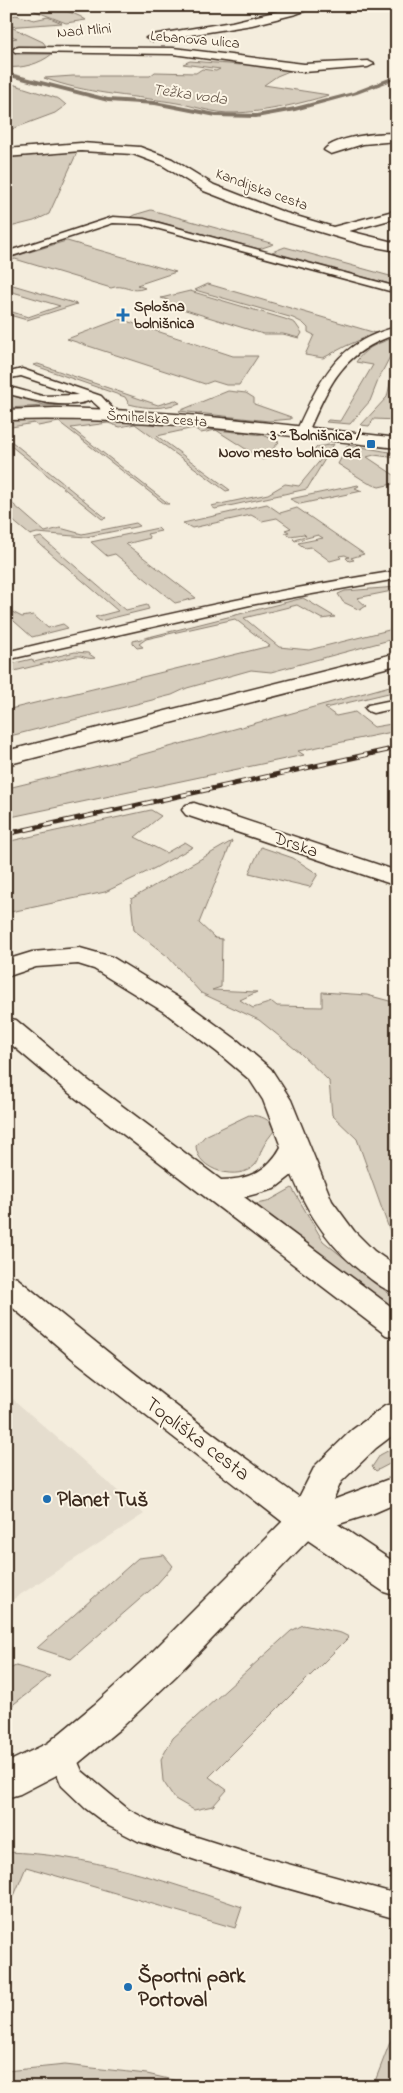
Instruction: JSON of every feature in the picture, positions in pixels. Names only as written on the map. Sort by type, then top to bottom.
[{"type":"street","name":"Nad Mlini","points":[[6,51],[104,44],[203,32],[262,20],[312,6]]},
{"type":"street","name":"Lebanova ulica","points":[[19,50],[173,51],[304,68],[368,64]]},
{"type":"street","points":[[331,150],[344,144],[377,137],[397,137]]},
{"type":"street","name":"Kandijska cesta","points":[[6,153],[80,147],[135,150],[167,162],[208,188],[281,216],[369,242],[397,247]]},
{"type":"street","points":[[334,231],[397,214]]},
{"type":"street","name":"Šmihelska cesta","points":[[6,415],[101,406],[165,417],[397,443]]},
{"type":"street","points":[[6,758],[397,659]]},
{"type":"street","name":"Drska","points":[[194,810],[397,880]]},
{"type":"street","points":[[6,969],[32,960],[80,956],[102,962],[173,1006],[227,1046],[261,1076],[277,1100],[318,1202],[343,1238],[364,1258],[397,1283]]},
{"type":"street","points":[[6,1026],[79,1087],[397,1327]]},
{"type":"street","points":[[215,1190],[234,1190],[264,1181],[282,1170],[296,1147]]},
{"type":"street","name":"Topliška cesta","points":[[6,1285],[84,1351],[305,1521],[397,1582]]},
{"type":"street","points":[[6,1782],[62,1754],[108,1716],[163,1665],[305,1521],[327,1475],[364,1439],[397,1414]]},
{"type":"street","points":[[305,1521],[362,1504],[397,1489]]},
{"type":"lane","points":[[369,6],[397,8]]},
{"type":"lane","points":[[6,255],[113,220],[153,223],[397,290]]},
{"type":"lane","points":[[302,432],[316,400],[338,366],[352,351],[391,332]]},
{"type":"lane","points":[[6,376],[22,372],[101,406]]},
{"type":"lane","points":[[6,389],[41,399],[101,406]]},
{"type":"lane","points":[[6,656],[182,614],[342,582],[397,575]]},
{"type":"lane","points":[[373,708],[397,703]]},
{"type":"lane","points":[[62,1754],[72,1778],[83,1789],[119,1818],[148,1833],[244,1864],[397,1907]]},
{"type":"shaded area","points":[[32,6],[60,10],[75,14],[86,20],[66,23],[35,11]]},
{"type":"shaded area","points":[[16,15],[34,20],[48,17],[62,23],[6,27],[6,17]]},
{"type":"shaded area","points":[[13,28],[43,42],[46,46],[6,48],[6,40],[17,38],[6,34],[6,29]]},
{"type":"shaded area","points":[[6,54],[52,54],[36,63],[6,67]]},
{"type":"shaded area","points":[[190,61],[241,65],[247,62],[294,69],[277,76],[264,85],[329,95],[270,109],[227,113],[171,102],[91,91],[44,78],[150,76],[155,72],[196,73],[202,69],[216,71],[220,69],[183,64]]},
{"type":"shaded area","points":[[6,82],[59,99],[66,105],[55,113],[12,129],[6,134]]},
{"type":"shaded area","points":[[79,148],[49,214],[34,221],[6,228],[6,156]]},
{"type":"shaded area","points":[[151,210],[274,244],[259,249],[152,220],[129,218]]},
{"type":"shaded area","points":[[66,241],[176,272],[137,285],[145,288],[135,290],[120,287],[111,288],[15,259],[6,262],[6,259]]},
{"type":"shaded area","points":[[285,247],[397,278],[397,286],[272,252]]},
{"type":"shaded area","points":[[6,283],[77,304],[27,320],[6,314],[6,310],[28,317],[60,306],[6,290]]},
{"type":"shaded area","points":[[208,284],[376,333],[323,358],[305,355],[314,335],[308,332],[308,328],[303,323],[293,318],[195,290]]},
{"type":"shaded area","points":[[190,291],[285,319],[295,323],[302,333],[299,338],[283,334],[263,334],[163,303],[168,300],[161,298]]},
{"type":"shaded area","points":[[120,319],[233,356],[258,356],[239,385],[226,385],[213,381],[205,384],[67,339]]},
{"type":"shaded area","points":[[390,339],[395,344],[395,347],[370,401],[350,424],[326,422],[328,420],[340,421],[373,365],[356,362],[359,357],[371,348]]},
{"type":"shaded area","points":[[38,364],[158,405],[175,400],[180,403],[155,408],[129,404],[125,397],[33,365]]},
{"type":"shaded area","points":[[397,367],[397,420],[374,419],[369,426],[361,425],[387,397],[392,375]]},
{"type":"shaded area","points":[[228,391],[246,393],[254,398],[254,404],[291,417],[291,419],[269,421],[179,411]]},
{"type":"shaded area","points":[[6,394],[44,405],[82,402],[85,404],[6,408]]},
{"type":"shaded area","points":[[74,419],[199,426],[198,428],[263,435],[279,442],[263,460],[216,430],[201,433],[194,428],[157,436],[230,490],[226,491],[135,424],[120,427],[108,423],[71,428],[169,504],[165,504],[59,422],[38,426],[34,423],[6,428],[6,421]]},
{"type":"shaded area","points":[[6,437],[106,518],[102,519],[6,442]]},
{"type":"shaded area","points":[[334,444],[307,489],[215,509],[211,506],[268,494],[285,484],[299,486],[323,457],[310,455],[317,447]]},
{"type":"shaded area","points":[[348,445],[397,453],[397,458],[374,455],[367,457],[397,477],[397,483],[379,487],[368,483],[338,464]]},
{"type":"shaded area","points":[[358,485],[355,488],[362,491],[300,504],[290,499]]},
{"type":"shaded area","points":[[6,498],[45,532],[60,528],[82,534],[136,523],[140,526],[86,537],[37,533],[30,535],[6,515]]},
{"type":"shaded area","points":[[267,504],[280,513],[297,508],[364,554],[351,558],[354,560],[349,561],[346,558],[349,557],[345,555],[330,561],[311,547],[305,548],[298,543],[323,538],[318,535],[295,541],[293,539],[306,536],[304,534],[290,536],[285,533],[289,532],[285,530],[291,528],[277,518],[262,521],[251,515],[192,528],[183,523]]},
{"type":"shaded area","points":[[158,528],[161,531],[147,534],[150,538],[126,544],[196,598],[175,603],[115,554],[107,556],[91,542]]},
{"type":"shaded area","points":[[41,537],[126,610],[147,605],[149,609],[100,621],[95,617],[118,611],[34,539]]},
{"type":"shaded area","points":[[397,587],[397,590],[357,598],[366,606],[360,610],[343,602],[338,594],[345,591]]},
{"type":"shaded area","points":[[303,598],[335,617],[322,619],[297,605],[244,618],[279,647],[309,650],[397,628],[397,638],[271,672],[251,670],[187,688],[172,695],[6,737],[6,710],[270,646],[235,619],[146,639],[139,644],[143,647],[137,648],[133,641]]},
{"type":"shaded area","points":[[6,609],[22,617],[33,615],[48,628],[63,624],[68,628],[32,637],[6,614]]},
{"type":"shaded area","points":[[75,652],[88,653],[95,658],[76,656],[6,673],[6,665],[32,659],[34,662]]},
{"type":"shaded area","points":[[397,684],[397,691],[325,708],[336,716],[355,712],[374,727],[397,723],[397,731],[298,751],[304,755],[6,818],[6,789],[8,788],[115,762]]},
{"type":"shaded area","points":[[151,810],[161,816],[135,837],[166,853],[185,842],[193,847],[105,892],[6,913],[6,842]]},
{"type":"shaded area","points":[[232,841],[199,923],[215,938],[222,939],[221,987],[212,990],[257,992],[240,1000],[253,1008],[272,1002],[277,1006],[322,1007],[322,992],[367,995],[397,1003],[397,1251],[357,1139],[332,1115],[329,1081],[300,1053],[259,1020],[201,993],[167,956],[134,930],[131,899]]},
{"type":"shaded area","points":[[261,847],[293,858],[318,874],[310,887],[249,873]]},
{"type":"shaded area","points":[[249,1115],[265,1118],[271,1123],[274,1131],[264,1145],[255,1165],[239,1173],[230,1173],[220,1171],[203,1162],[198,1155],[196,1146],[205,1136]]},
{"type":"shaded area","points":[[292,1188],[323,1241],[397,1300],[397,1313],[255,1204],[267,1202]]},
{"type":"shaded area","name":"Planet Tuš","points":[[6,1393],[144,1514],[6,1604]]},
{"type":"shaded area","points":[[397,1446],[397,1460],[376,1471],[372,1467],[380,1455]]},
{"type":"shaded area","points":[[164,1555],[173,1566],[155,1586],[71,1659],[37,1648],[138,1558]]},
{"type":"shaded area","points":[[303,1625],[341,1633],[349,1637],[209,1777],[227,1790],[213,1806],[194,1810],[175,1799],[163,1781],[161,1759],[173,1738],[291,1631]]},
{"type":"shaded area","points":[[16,1666],[50,1676],[6,1710],[6,1670]]},
{"type":"shaded area","points":[[6,1852],[37,1854],[97,1863],[156,1879],[242,1907],[235,1928],[26,1867],[14,1896],[6,1894]]},
{"type":"shaded area","points":[[397,2024],[397,2087],[377,2087],[374,2084]]},
{"type":"shaded area","points":[[65,2065],[147,2074],[203,2087],[6,2087],[6,2071]]},
{"type":"waterway","name":"Težka voda","points":[[6,74],[108,100],[155,103],[216,115],[256,116],[295,109],[355,93],[397,77]]},
{"type":"railway","points":[[6,834],[397,748]]},
{"type":"place","name":"Splošna bolnišnica","points":[[123,315]]},
{"type":"place","name":"3 ~ Bolnišnica / Novo mesto bolnica GG","points":[[371,444]]},
{"type":"place","name":"Planet Tuš","points":[[47,1499]]},
{"type":"place","name":"Športni park Portoval","points":[[128,1987]]}]
